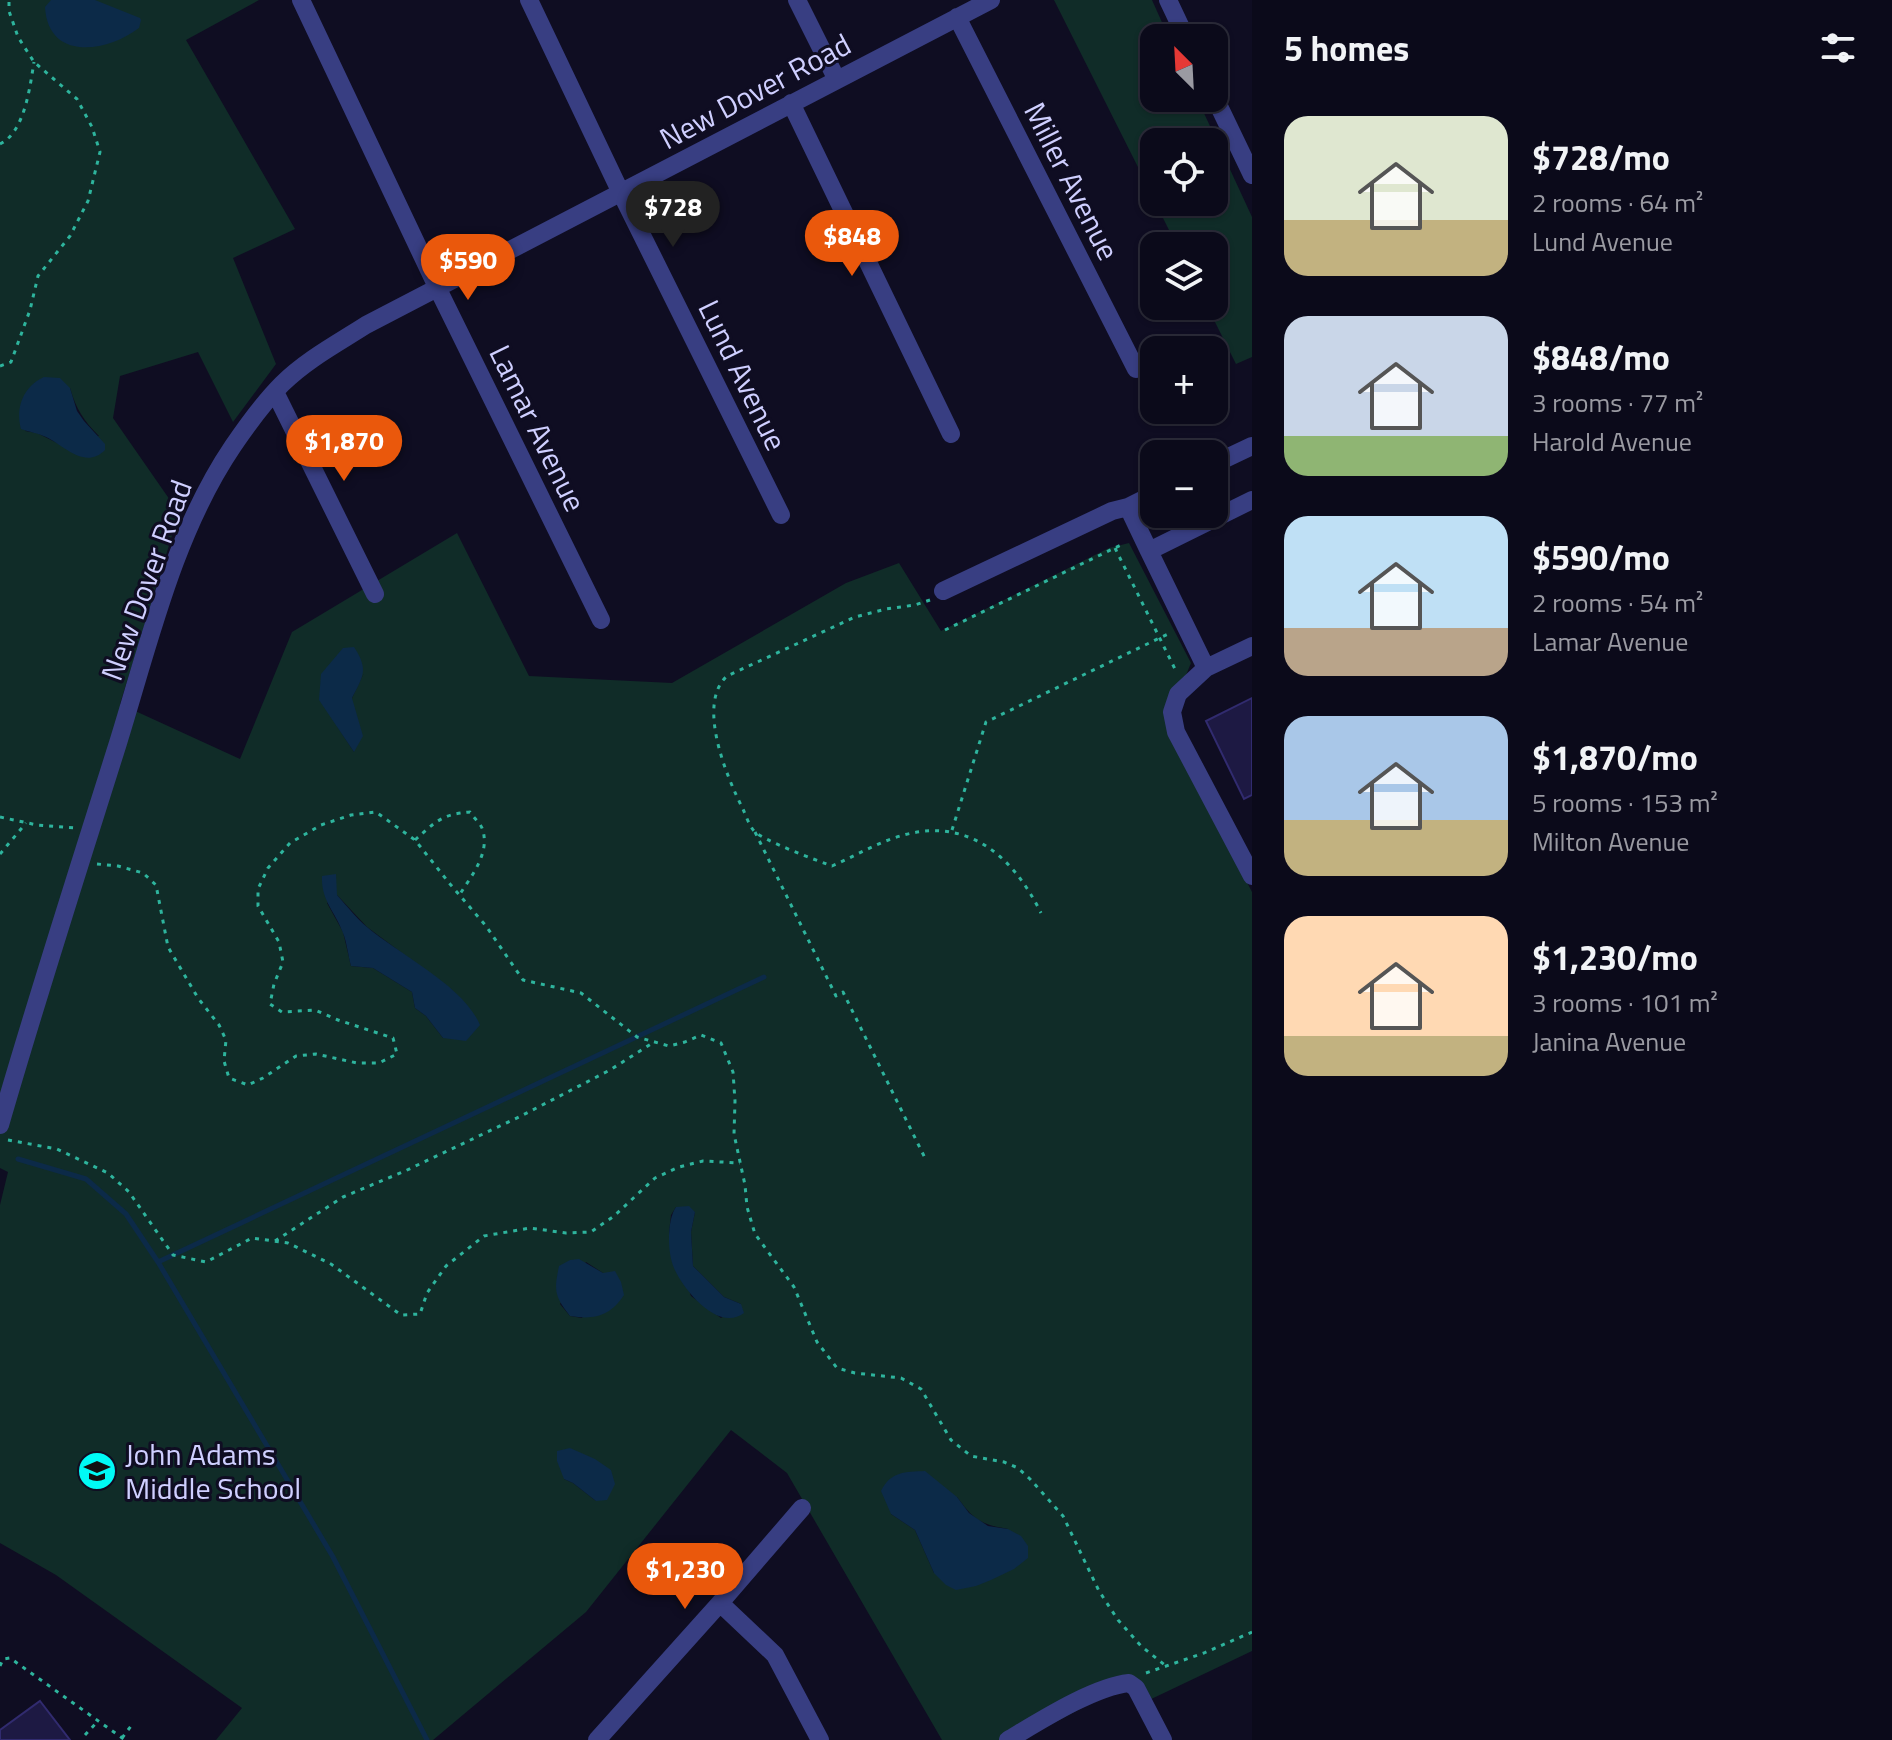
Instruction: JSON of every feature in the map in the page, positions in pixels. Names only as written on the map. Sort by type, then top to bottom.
[{"type":"street","name":"Lamar Avenue","points":[[301,0],[437,287],[601,620]]},
{"type":"street","name":"Lund Avenue","points":[[529,0],[781,515]]},
{"type":"street","points":[[797,0],[837,80]]},
{"type":"street","name":"New Dover Road","points":[[0,1125],[158,614],[188,528],[222,463],[275,392],[297,371],[366,325],[991,0]]},
{"type":"street","points":[[1168,0],[1179,24]]},
{"type":"street","name":"Miller Avenue","points":[[957,17],[1136,369]]},
{"type":"street","points":[[791,103],[951,434]]},
{"type":"street","points":[[1222,112],[1252,175]]},
{"type":"street","points":[[275,392],[375,594]]},
{"type":"street","points":[[1228,457],[1252,446]]},
{"type":"street","points":[[1149,551],[1252,500]]},
{"type":"street","points":[[936,595],[1112,511],[1140,501]]},
{"type":"street","points":[[1128,507],[1206,668]]},
{"type":"street","points":[[1252,646],[1206,668],[1178,694],[1172,712],[1176,732],[1252,876]]},
{"type":"street","points":[[597,1740],[802,1508]]},
{"type":"street","points":[[720,1603],[775,1655],[820,1740]]},
{"type":"street","points":[[1008,1740],[1114,1684],[1129,1683],[1136,1688],[1160,1734]]},
{"type":"path","points":[[0,366],[11,362],[30,310],[38,276],[70,236],[88,201],[100,152],[92,127],[77,99],[34,62],[18,37],[9,11],[9,0]]},
{"type":"path","points":[[0,144],[7,141],[26,108],[34,62]]},
{"type":"path","points":[[945,630],[1125,543]]},
{"type":"path","points":[[1115,548],[1180,679]]},
{"type":"path","points":[[925,1158],[843,992],[836,996],[739,802],[724,766],[716,735],[715,699],[716,689],[727,676],[855,617],[915,605],[936,595]]},
{"type":"path","points":[[951,832],[986,722],[1175,630]]},
{"type":"path","points":[[81,863],[118,866],[143,873],[156,885],[168,947],[226,1040],[224,1061],[229,1078],[248,1085],[296,1056],[316,1054],[357,1063],[379,1063],[397,1054],[393,1038],[315,1010],[282,1012],[270,1004],[283,962],[279,942],[258,906],[258,889],[268,868],[290,843],[321,825],[351,815],[376,812],[415,840],[486,926],[523,980],[581,993],[634,1036],[669,1046],[701,1035],[721,1043],[733,1072],[734,1134],[755,1234],[794,1287],[817,1342],[837,1368],[901,1378],[921,1389],[951,1440],[971,1456],[1018,1468],[1063,1516],[1099,1591],[1118,1620],[1141,1646],[1166,1666]]},
{"type":"path","points":[[415,840],[437,820],[452,813],[470,812],[482,827],[485,850],[459,895]]},
{"type":"path","points":[[0,817],[26,823],[91,829]]},
{"type":"path","points":[[0,854],[26,823]]},
{"type":"path","points":[[755,832],[832,866],[892,839],[935,830],[951,832],[987,845],[999,854],[1023,882],[1041,913]]},
{"type":"path","points":[[275,1241],[343,1197],[521,1116],[610,1070],[655,1042]]},
{"type":"path","points":[[0,1138],[57,1149],[108,1173],[129,1192],[173,1255],[206,1262],[252,1238],[288,1243],[331,1264],[401,1315],[420,1314],[427,1293],[446,1266],[484,1236],[530,1228],[566,1233],[591,1232],[614,1216],[655,1178],[703,1161],[741,1163]]},
{"type":"path","points":[[1129,1683],[1141,1674],[1252,1632]]},
{"type":"path","points":[[0,1666],[3,1659],[10,1658],[124,1739],[131,1726]]},
{"type":"path","points":[[85,1735],[98,1721]]},
{"type":"green space","points":[[0,0],[259,0],[186,40],[295,229],[233,258],[276,364],[233,422],[198,352],[120,376],[113,418],[179,513],[120,704],[240,759],[292,632],[457,533],[529,676],[672,683],[846,583],[899,563],[941,631],[1109,548],[1129,543],[1191,663],[1166,724],[1252,892],[1252,1651],[1145,1702],[1134,1680],[1022,1740],[942,1740],[787,1473],[731,1430],[586,1612],[433,1740],[216,1740],[242,1708],[56,1575],[0,1543],[0,1205],[8,1172],[0,1168]],"holes":[[[70,388],[81,414],[99,436],[59,444],[37,433],[25,431]],[[364,673],[352,698],[354,752],[337,726]],[[337,895],[367,927],[453,991],[443,1038],[426,1016],[415,1008],[412,992],[373,968],[351,966],[343,932],[327,903]],[[676,1207],[695,1212],[691,1232],[693,1266],[724,1297],[741,1304],[721,1318],[691,1296],[669,1233],[671,1215]],[[586,1262],[603,1273],[582,1318],[570,1316],[560,1304]],[[570,1448],[596,1501],[564,1479]],[[957,1497],[978,1520],[1008,1529],[934,1573],[915,1530],[891,1514]]]},
{"type":"green space","points":[[1054,0],[1152,0],[1163,24],[1140,24],[1140,112],[1203,112],[1211,128],[1140,128],[1140,171]]},
{"type":"green space","points":[[1228,165],[1252,217],[1252,357],[1236,364],[1228,348],[1228,336],[1222,336],[1214,320],[1228,320],[1228,232],[1170,232],[1162,216],[1228,216]]},
{"type":"water","points":[[51,0],[95,0],[140,18],[139,28],[111,43],[96,47],[67,44],[56,37],[49,24],[45,7]]},
{"type":"water","points":[[44,377],[60,378],[70,388],[77,411],[105,444],[105,450],[98,456],[83,457],[46,437],[21,429],[19,413],[23,398],[31,386]]},
{"type":"water","points":[[354,647],[362,662],[363,673],[352,698],[363,736],[354,752],[319,700],[321,674],[343,648]]},
{"type":"water","points":[[336,874],[337,895],[359,920],[446,984],[472,1011],[480,1025],[466,1041],[443,1038],[426,1016],[415,1008],[412,992],[373,968],[351,966],[340,925],[322,885],[322,876]]},
{"type":"water","points":[[689,1206],[695,1212],[691,1232],[693,1266],[724,1297],[741,1304],[744,1313],[734,1318],[723,1317],[703,1306],[685,1287],[674,1268],[669,1245],[671,1220],[676,1207]]},
{"type":"water","points":[[579,1259],[603,1273],[615,1271],[621,1282],[624,1295],[613,1308],[601,1315],[570,1316],[558,1298],[559,1266]]},
{"type":"water","points":[[570,1448],[611,1470],[615,1484],[607,1500],[596,1501],[564,1479],[557,1461],[557,1451]]},
{"type":"water","points":[[925,1471],[957,1497],[969,1513],[988,1526],[1008,1529],[1021,1536],[1028,1546],[1028,1558],[1014,1569],[976,1586],[956,1590],[946,1585],[934,1573],[915,1530],[891,1514],[881,1491],[894,1476]]},
{"type":"building","points":[[1252,698],[1252,795],[1244,799],[1206,721]]},
{"type":"building","points":[[40,1701],[70,1740],[0,1740],[0,1730]]},
{"type":"waterway","points":[[158,1262],[764,977]]},
{"type":"waterway","points":[[18,1159],[86,1179],[126,1214],[158,1262],[333,1557],[427,1740]]},
{"type":"place","name":"John Adams Middle School","points":[[97,1471]]}]
